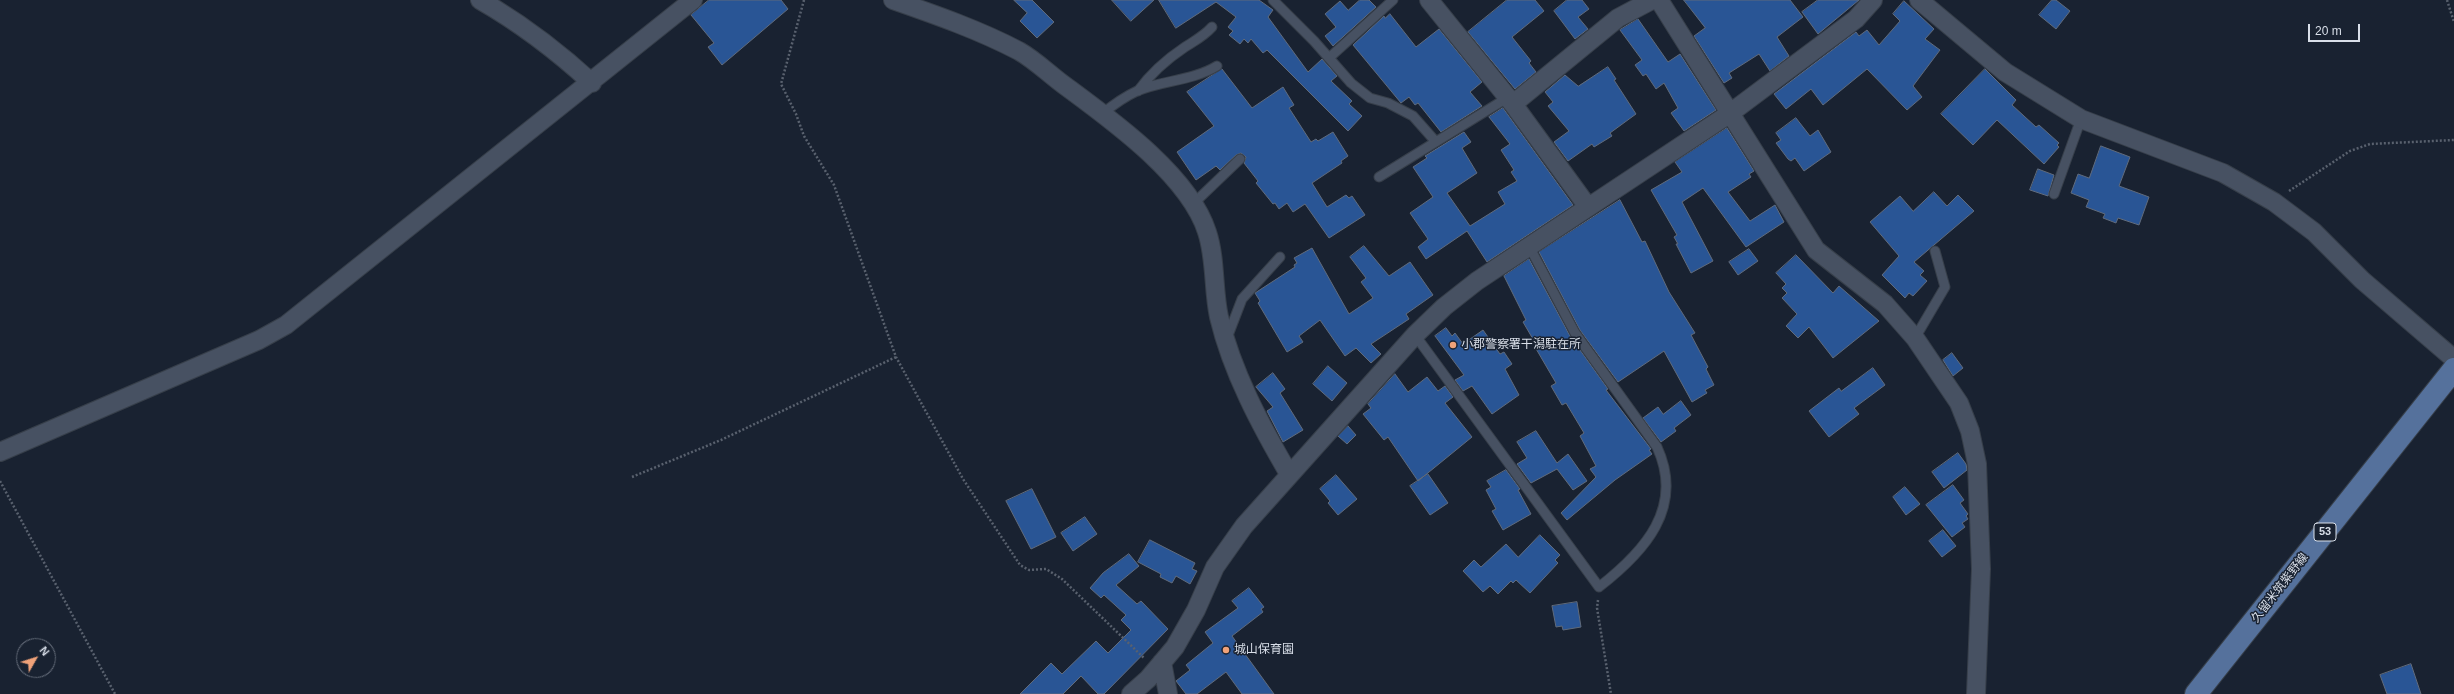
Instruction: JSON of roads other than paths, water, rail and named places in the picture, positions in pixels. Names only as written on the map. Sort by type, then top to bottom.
[{"type":"main road","name":"久留米筑紫野線","points":[[2196,694],[2454,369]]},
{"type":"street","points":[[480,0],[512,18],[551,46],[592,82]]},
{"type":"street","points":[[0,452],[259,340],[286,325],[693,0]]},
{"type":"street","points":[[893,0],[981,32],[1021,52],[1140,144],[1193,204],[1207,232],[1219,318],[1226,339],[1264,429],[1290,474]]},
{"type":"street","points":[[1429,0],[1510,101],[1588,207]]},
{"type":"street","points":[[1510,101],[1618,18],[1652,0]]},
{"type":"street","points":[[1659,0],[1729,114],[1816,250],[1886,304],[1915,338],[1959,403],[1970,430],[1977,464],[1980,569],[1976,694]]},
{"type":"street","points":[[1131,694],[1159,666],[1175,647],[1192,616],[1215,567],[1244,526],[1415,335],[1444,307],[1477,281],[1729,114],[1856,19],[1873,0]]},
{"type":"street","points":[[1919,0],[2005,72],[2081,119],[2223,173],[2274,202],[2314,232],[2362,280],[2454,359]]},
{"type":"street","points":[[1159,666],[1168,694]]},
{"type":"lane","points":[[1273,0],[1351,83],[1370,98],[1388,103],[1413,116],[1436,142]]},
{"type":"lane","points":[[1329,58],[1392,0]]},
{"type":"lane","points":[[1138,91],[1150,75],[1186,47],[1203,37],[1212,27]]},
{"type":"lane","points":[[1102,114],[1121,99],[1138,91],[1203,74],[1217,66]]},
{"type":"lane","points":[[1379,177],[1436,142],[1510,101]]},
{"type":"lane","points":[[2054,194],[2081,119]]},
{"type":"lane","points":[[1193,204],[1240,159]]},
{"type":"lane","points":[[1415,335],[1599,587],[1626,566],[1648,542],[1658,520],[1667,486],[1665,464],[1649,435],[1575,333],[1529,246]]},
{"type":"lane","points":[[1915,338],[1945,287],[1935,251]]},
{"type":"lane","points":[[1226,339],[1242,299],[1280,257]]},
{"type":"place","name":"小郡警察署干潟駐在所","points":[[1453,345]]},
{"type":"place","name":"城山保育園","points":[[1226,650]]}]
